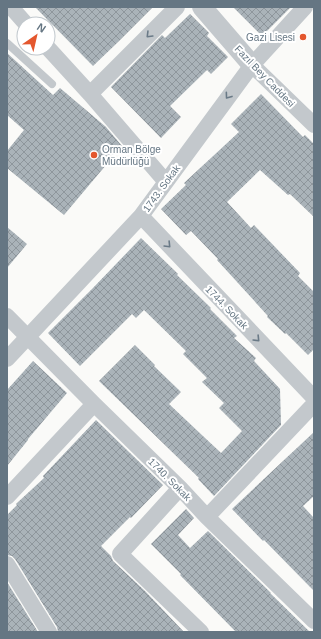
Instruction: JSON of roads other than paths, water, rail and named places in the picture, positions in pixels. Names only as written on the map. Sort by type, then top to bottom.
[{"type":"street","points":[[11,7],[19,16]]},
{"type":"street","points":[[90,94],[177,7]]},
{"type":"street","name":"Fazıl Bey Caddesi","points":[[202,7],[252,65],[314,125]]},
{"type":"street","name":"1743. Sokak","points":[[7,359],[141,216],[252,65],[305,7]]},
{"type":"street","points":[[55,56],[166,182]]},
{"type":"street","name":"1744. Sokak","points":[[141,216],[314,398]]},
{"type":"street","name":"1740. Sokak","points":[[7,316],[180,488],[207,517],[314,621]]},
{"type":"street","points":[[7,497],[94,404]]},
{"type":"street","points":[[207,517],[314,404]]},
{"type":"street","points":[[180,488],[120,554],[201,632]]},
{"type":"street","points":[[7,564],[49,632]]},
{"type":"lane","points":[[7,43],[52,84]]},
{"type":"place","name":"Gazi Lisesi","points":[[303,37]]},
{"type":"place","name":"Orman Bölge Müdürlüğü","points":[[94,155]]}]
